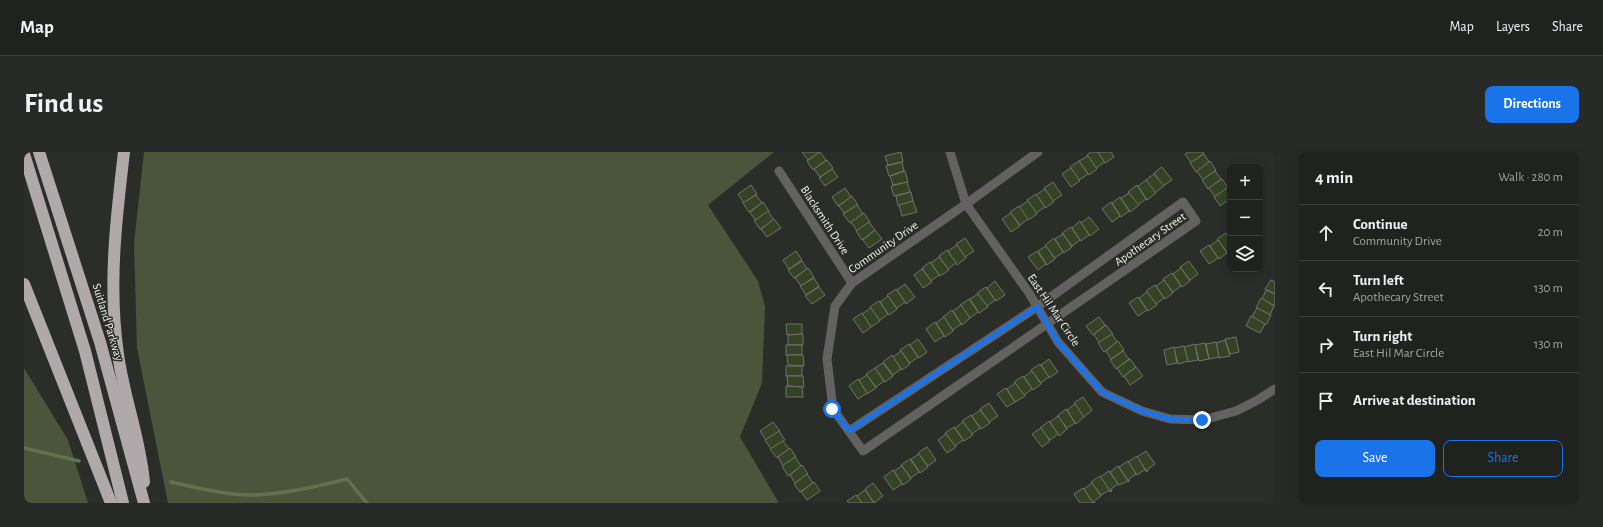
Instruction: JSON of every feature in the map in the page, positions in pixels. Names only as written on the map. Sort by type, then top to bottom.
[{"type":"highway","name":"Suitland Parkway","points":[[39,152],[100,342],[145,503]]},
{"type":"highway","points":[[124,152],[114,237],[112,269],[113,307],[121,372],[142,455],[145,503]]},
{"type":"highway","points":[[24,154],[85,351],[122,503]]},
{"type":"highway","points":[[24,284],[111,503]]},
{"type":"street","name":"East Hil Mar Circle","points":[[950,152],[966,204],[1037,307],[1058,342],[1102,392],[1142,411],[1170,419],[1202,420],[1236,411],[1256,401],[1275,388]]},
{"type":"street","name":"Community Drive","points":[[863,451],[832,409],[827,359],[835,306],[852,283],[1038,152]]},
{"type":"street","name":"Blacksmith Drive","points":[[779,171],[852,283]]},
{"type":"street","name":"Apothecary Street","points":[[849,431],[1037,307],[1183,202],[1196,221],[1048,325],[863,451]]},
{"type":"green space","points":[[144,152],[774,152],[708,205],[758,281],[765,306],[762,383],[740,437],[779,503],[168,503],[137,348],[134,243]]},
{"type":"green space","points":[[24,368],[68,440],[88,503],[24,503]]},
{"type":"building","points":[[802,152],[820,152],[808,160]]},
{"type":"building","points":[[820,152],[826,160],[813,170],[807,161]]},
{"type":"building","points":[[901,152],[903,162],[888,165],[885,156]]},
{"type":"building","points":[[1091,152],[1098,152],[1105,162],[1096,168],[1087,155]]},
{"type":"building","points":[[1098,152],[1111,152],[1114,157],[1105,163]]},
{"type":"building","points":[[1188,152],[1204,153],[1191,163],[1185,154]]},
{"type":"building","points":[[1204,154],[1209,162],[1196,172],[1190,163]]},
{"type":"building","points":[[1088,156],[1097,169],[1089,175],[1079,161]]},
{"type":"building","points":[[827,160],[833,168],[820,177],[814,169]]},
{"type":"building","points":[[1079,161],[1088,174],[1079,180],[1070,167]]},
{"type":"building","points":[[1210,161],[1216,170],[1203,180],[1197,171]]},
{"type":"building","points":[[902,162],[904,171],[889,176],[886,166]]},
{"type":"building","points":[[1162,167],[1172,180],[1163,186],[1154,173]]},
{"type":"building","points":[[1071,168],[1080,181],[1071,187],[1062,174]]},
{"type":"building","points":[[832,169],[838,177],[825,186],[819,178]]},
{"type":"building","points":[[905,171],[908,182],[893,185],[890,176]]},
{"type":"building","points":[[1215,171],[1221,179],[1208,189],[1202,180]]},
{"type":"building","points":[[1154,174],[1164,186],[1155,193],[1146,180]]},
{"type":"building","points":[[1222,179],[1227,186],[1227,189],[1215,197],[1209,188]]},
{"type":"building","points":[[1146,180],[1156,193],[1147,200],[1138,186]]},
{"type":"building","points":[[907,182],[910,192],[894,196],[891,186]]},
{"type":"building","points":[[1053,182],[1062,195],[1053,201],[1044,188]]},
{"type":"building","points":[[751,185],[757,194],[744,203],[738,194]]},
{"type":"building","points":[[1137,185],[1146,199],[1138,205],[1128,192]]},
{"type":"building","points":[[845,188],[851,197],[838,206],[832,197]]},
{"type":"building","points":[[1227,188],[1227,201],[1220,206],[1214,197]]},
{"type":"building","points":[[1045,189],[1054,202],[1045,208],[1036,195]]},
{"type":"building","points":[[911,192],[913,201],[898,206],[896,196]]},
{"type":"building","points":[[1129,193],[1139,205],[1130,212],[1121,198]]},
{"type":"building","points":[[1036,194],[1045,207],[1036,213],[1027,200]]},
{"type":"building","points":[[756,195],[762,203],[749,212],[743,203]]},
{"type":"building","points":[[852,196],[858,205],[844,213],[839,206]]},
{"type":"building","points":[[1120,197],[1129,211],[1121,217],[1112,203]]},
{"type":"building","points":[[913,201],[917,212],[902,216],[899,205]]},
{"type":"building","points":[[1028,201],[1037,214],[1028,220],[1019,207]]},
{"type":"building","points":[[763,202],[769,211],[755,220],[750,212]]},
{"type":"building","points":[[1111,202],[1120,216],[1112,222],[1102,209]]},
{"type":"building","points":[[857,205],[863,214],[850,223],[843,214]]},
{"type":"building","points":[[1019,206],[1028,219],[1020,225],[1010,212]]},
{"type":"building","points":[[768,211],[774,220],[760,229],[754,221]]},
{"type":"building","points":[[864,213],[870,222],[857,231],[851,222]]},
{"type":"building","points":[[1011,213],[1020,226],[1011,232],[1002,219]]},
{"type":"building","points":[[1089,217],[1099,229],[1090,236],[1081,223]]},
{"type":"building","points":[[774,219],[781,228],[767,237],[761,229]]},
{"type":"building","points":[[1080,221],[1089,235],[1081,241],[1072,228]]},
{"type":"building","points":[[869,222],[875,230],[862,240],[856,231]]},
{"type":"building","points":[[1071,227],[1080,240],[1072,246],[1062,233]]},
{"type":"building","points":[[875,230],[882,239],[869,248],[863,240]]},
{"type":"building","points":[[1226,233],[1227,252],[1217,239]]},
{"type":"building","points":[[1063,234],[1072,247],[1064,253],[1055,239]]},
{"type":"building","points":[[965,238],[974,251],[965,257],[956,244]]},
{"type":"building","points":[[1054,238],[1063,252],[1055,258],[1045,245]]},
{"type":"building","points":[[1218,240],[1227,253],[1219,259],[1210,246]]},
{"type":"building","points":[[957,245],[966,258],[957,265],[948,251]]},
{"type":"building","points":[[1209,245],[1218,258],[1209,264],[1200,251]]},
{"type":"building","points":[[1046,246],[1055,259],[1047,265],[1038,251]]},
{"type":"building","points":[[947,250],[956,263],[948,269],[939,256]]},
{"type":"building","points":[[796,251],[802,260],[789,269],[783,260]]},
{"type":"building","points":[[1037,251],[1046,264],[1038,270],[1028,257]]},
{"type":"building","points":[[939,257],[949,270],[940,276],[931,263]]},
{"type":"building","points":[[802,261],[807,269],[794,278],[788,270]]},
{"type":"building","points":[[1189,261],[1198,274],[1190,280],[1180,267]]},
{"type":"building","points":[[930,262],[939,275],[931,281],[922,268]]},
{"type":"building","points":[[808,268],[814,277],[801,286],[795,278]]},
{"type":"building","points":[[1181,268],[1190,281],[1182,287],[1173,274]]},
{"type":"building","points":[[922,269],[932,282],[923,288],[914,275]]},
{"type":"building","points":[[1172,273],[1181,286],[1173,292],[1163,279]]},
{"type":"building","points":[[814,278],[819,286],[806,295],[800,286]]},
{"type":"building","points":[[1164,280],[1173,293],[1165,299],[1156,286]]},
{"type":"building","points":[[1271,280],[1275,282],[1275,294],[1265,289]]},
{"type":"building","points":[[995,281],[1005,295],[996,301],[987,288]]},
{"type":"building","points":[[905,284],[915,297],[906,304],[897,290]]},
{"type":"building","points":[[1155,285],[1164,298],[1156,304],[1146,291]]},
{"type":"building","points":[[819,287],[825,295],[812,304],[805,296]]},
{"type":"building","points":[[986,287],[995,300],[987,306],[977,293]]},
{"type":"building","points":[[896,289],[905,302],[897,308],[887,295]]},
{"type":"building","points":[[1266,290],[1275,294],[1275,306],[1262,299]]},
{"type":"building","points":[[1147,292],[1157,305],[1148,311],[1139,298]]},
{"type":"building","points":[[978,294],[988,307],[979,313],[970,299]]},
{"type":"building","points":[[888,296],[897,309],[889,315],[880,302]]},
{"type":"building","points":[[1138,297],[1147,310],[1138,316],[1129,303]]},
{"type":"building","points":[[1261,298],[1274,306],[1270,315],[1256,308]]},
{"type":"building","points":[[969,299],[978,312],[970,318],[960,305]]},
{"type":"building","points":[[879,301],[888,314],[879,321],[870,307]]},
{"type":"building","points":[[961,305],[970,318],[962,325],[953,311]]},
{"type":"building","points":[[871,308],[880,321],[871,327],[862,314]]},
{"type":"building","points":[[1257,308],[1271,315],[1266,325],[1252,317]]},
{"type":"building","points":[[952,310],[961,324],[953,330],[943,317]]},
{"type":"building","points":[[862,313],[871,327],[863,333],[853,319]]},
{"type":"building","points":[[1251,316],[1265,324],[1260,333],[1246,326]]},
{"type":"building","points":[[944,317],[953,331],[945,337],[936,323]]},
{"type":"building","points":[[1099,317],[1105,325],[1093,335],[1086,326]]},
{"type":"building","points":[[935,322],[944,336],[935,342],[926,329]]},
{"type":"building","points":[[786,324],[802,324],[802,334],[787,335]]},
{"type":"building","points":[[1106,325],[1113,334],[1099,343],[1094,334]]},
{"type":"building","points":[[803,334],[803,345],[788,345],[788,335]]},
{"type":"building","points":[[1112,334],[1117,342],[1104,352],[1098,343]]},
{"type":"building","points":[[1236,337],[1239,352],[1230,354],[1225,339]]},
{"type":"building","points":[[918,339],[927,352],[919,358],[910,345]]},
{"type":"building","points":[[1225,340],[1230,356],[1219,358],[1216,343]]},
{"type":"building","points":[[1118,341],[1124,350],[1111,359],[1106,351]]},
{"type":"building","points":[[1216,342],[1219,357],[1209,359],[1206,344]]},
{"type":"building","points":[[1205,343],[1209,359],[1199,361],[1195,345]]},
{"type":"building","points":[[909,344],[918,357],[910,363],[900,350]]},
{"type":"building","points":[[1195,344],[1198,360],[1188,362],[1184,347]]},
{"type":"building","points":[[786,345],[802,345],[802,355],[786,355]]},
{"type":"building","points":[[1184,346],[1188,361],[1178,364],[1174,348]]},
{"type":"building","points":[[1174,347],[1177,363],[1167,365],[1164,350]]},
{"type":"building","points":[[901,351],[910,364],[902,370],[893,357]]},
{"type":"building","points":[[1123,351],[1129,359],[1116,369],[1110,360]]},
{"type":"building","points":[[787,355],[803,355],[804,366],[788,365]]},
{"type":"building","points":[[892,355],[901,369],[893,375],[883,362]]},
{"type":"building","points":[[1049,359],[1058,372],[1049,378],[1041,365]]},
{"type":"building","points":[[1130,359],[1136,367],[1123,377],[1117,368]]},
{"type":"building","points":[[883,363],[893,376],[885,382],[875,368]]},
{"type":"building","points":[[1040,364],[1049,377],[1041,383],[1031,370]]},
{"type":"building","points":[[786,366],[802,366],[802,376],[786,376]]},
{"type":"building","points":[[1136,367],[1143,376],[1130,385],[1124,376]]},
{"type":"building","points":[[875,368],[884,381],[876,387],[866,374]]},
{"type":"building","points":[[1032,371],[1041,384],[1033,390],[1024,377]]},
{"type":"building","points":[[867,375],[876,388],[867,394],[859,380]]},
{"type":"building","points":[[787,376],[803,376],[804,387],[788,386]]},
{"type":"building","points":[[1023,376],[1032,389],[1024,395],[1014,382]]},
{"type":"building","points":[[858,379],[867,393],[858,399],[849,386]]},
{"type":"building","points":[[1015,383],[1025,396],[1015,402],[1007,389]]},
{"type":"building","points":[[786,386],[802,387],[803,397],[786,397]]},
{"type":"building","points":[[1006,388],[1015,402],[1007,407],[997,394]]},
{"type":"building","points":[[1083,397],[1092,410],[1084,417],[1074,403]]},
{"type":"building","points":[[989,403],[998,416],[989,422],[980,409]]},
{"type":"building","points":[[1075,404],[1084,417],[1076,424],[1067,410]]},
{"type":"building","points":[[1066,409],[1075,423],[1067,428],[1057,416]]},
{"type":"building","points":[[980,410],[990,423],[981,429],[972,416]]},
{"type":"building","points":[[971,415],[980,428],[972,434],[962,421]]},
{"type":"building","points":[[1058,416],[1067,429],[1059,436],[1050,422]]},
{"type":"building","points":[[1049,421],[1058,434],[1050,440],[1040,428]]},
{"type":"building","points":[[773,422],[780,431],[766,440],[760,431]]},
{"type":"building","points":[[963,422],[973,435],[964,441],[955,428]]},
{"type":"building","points":[[954,427],[963,440],[955,446],[945,433]]},
{"type":"building","points":[[1041,428],[1050,441],[1042,447],[1032,434]]},
{"type":"building","points":[[779,431],[785,440],[771,449],[765,440]]},
{"type":"building","points":[[946,434],[956,447],[947,453],[938,440]]},
{"type":"building","points":[[783,441],[789,449],[777,458],[770,449]]},
{"type":"building","points":[[927,447],[936,460],[928,466],[918,453]]},
{"type":"building","points":[[790,448],[796,457],[783,466],[778,457]]},
{"type":"building","points":[[1146,451],[1155,464],[1148,469],[1147,472],[1137,457]]},
{"type":"building","points":[[919,454],[928,467],[920,473],[911,459]]},
{"type":"building","points":[[1137,456],[1146,471],[1144,470],[1137,475],[1128,462]]},
{"type":"building","points":[[795,457],[801,466],[788,476],[782,466]]},
{"type":"building","points":[[910,459],[919,472],[911,478],[901,465]]},
{"type":"building","points":[[1128,461],[1136,474],[1129,479],[1129,482],[1119,467]]},
{"type":"building","points":[[802,465],[808,474],[795,483],[790,475]]},
{"type":"building","points":[[902,466],[911,479],[903,485],[894,471]]},
{"type":"building","points":[[1118,466],[1128,481],[1119,485],[1110,472]]},
{"type":"building","points":[[893,470],[902,484],[893,490],[884,477]]},
{"type":"building","points":[[1109,471],[1118,484],[1111,489],[1111,492],[1100,477]]},
{"type":"building","points":[[807,474],[813,483],[800,492],[794,484]]},
{"type":"building","points":[[1100,476],[1110,491],[1101,495],[1091,482]]},
{"type":"building","points":[[814,482],[820,491],[807,500],[801,492]]},
{"type":"building","points":[[873,483],[883,496],[874,503],[865,489]]},
{"type":"building","points":[[1092,483],[1101,496],[1094,501],[1095,503],[1093,503],[1084,489]]},
{"type":"building","points":[[1083,488],[1093,503],[1080,503],[1074,494]]},
{"type":"building","points":[[865,490],[874,503],[862,503],[857,496]]},
{"type":"building","points":[[856,495],[862,503],[849,503],[847,501]]},
{"type":"waterway","points":[[24,448],[79,461]]},
{"type":"waterway","points":[[171,482],[223,493],[253,495],[300,490],[347,479],[367,503]]},
{"type":"route","points":[[832,409],[849,431],[1037,307],[1058,342],[1102,392],[1142,411],[1170,419],[1202,420]]}]
